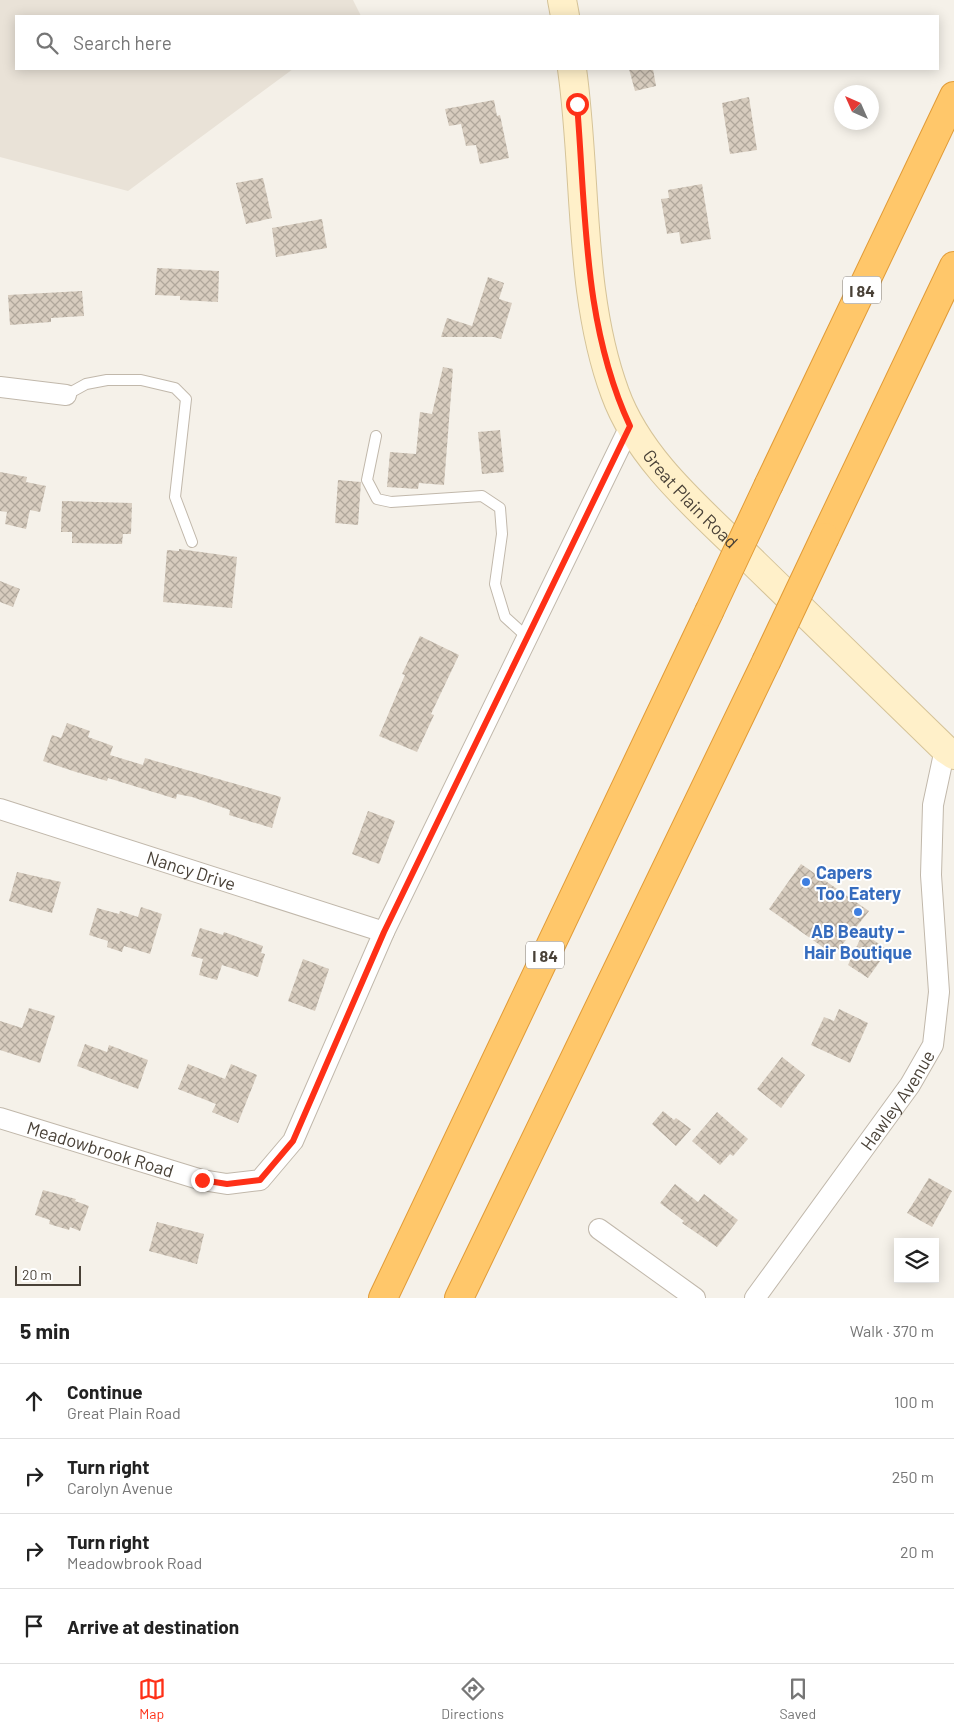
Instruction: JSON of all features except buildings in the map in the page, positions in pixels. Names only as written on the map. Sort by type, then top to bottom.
[{"type":"highway","name":"I 84","points":[[383,1298],[954,96]]},
{"type":"highway","points":[[459,1298],[766,662],[954,266]]},
{"type":"main road","points":[[562,0],[565,15]]},
{"type":"main road","name":"Great Plain Road","points":[[572,70],[579,123],[589,275],[600,340],[615,393],[630,426],[658,465],[690,498],[950,752]]},
{"type":"street","points":[[0,387],[66,395]]},
{"type":"street","points":[[384,932],[630,426]]},
{"type":"street","name":"Hawley Avenue","points":[[755,1298],[910,1085],[933,1045],[939,992],[931,874],[933,805],[950,752]]},
{"type":"street","name":"Nancy Drive","points":[[0,809],[384,932]]},
{"type":"street","name":"Meadowbrook Road","points":[[0,1118],[202,1180],[227,1184],[260,1180],[293,1141],[384,932]]},
{"type":"street","points":[[599,1229],[696,1298]]},
{"type":"lane","points":[[66,395],[86,384],[107,380],[141,380],[175,388],[186,400],[175,497],[192,542]]},
{"type":"lane","points":[[376,436],[367,480],[377,499],[391,502],[482,496],[500,508],[502,534],[495,584],[505,616],[527,637]]},
{"type":"shaded area","points":[[0,0],[353,0],[360,15],[15,15],[15,70],[292,70],[128,191],[0,157]]},
{"type":"place","name":"Capers Too Eatery","points":[[806,882]]},
{"type":"place","name":"AB Beauty - Hair Boutique","points":[[858,912]]},
{"type":"route","points":[[202,1180],[227,1184],[260,1180],[293,1141],[384,932],[527,637],[597,498],[630,426],[615,393],[600,340],[589,275],[577,104]]}]
